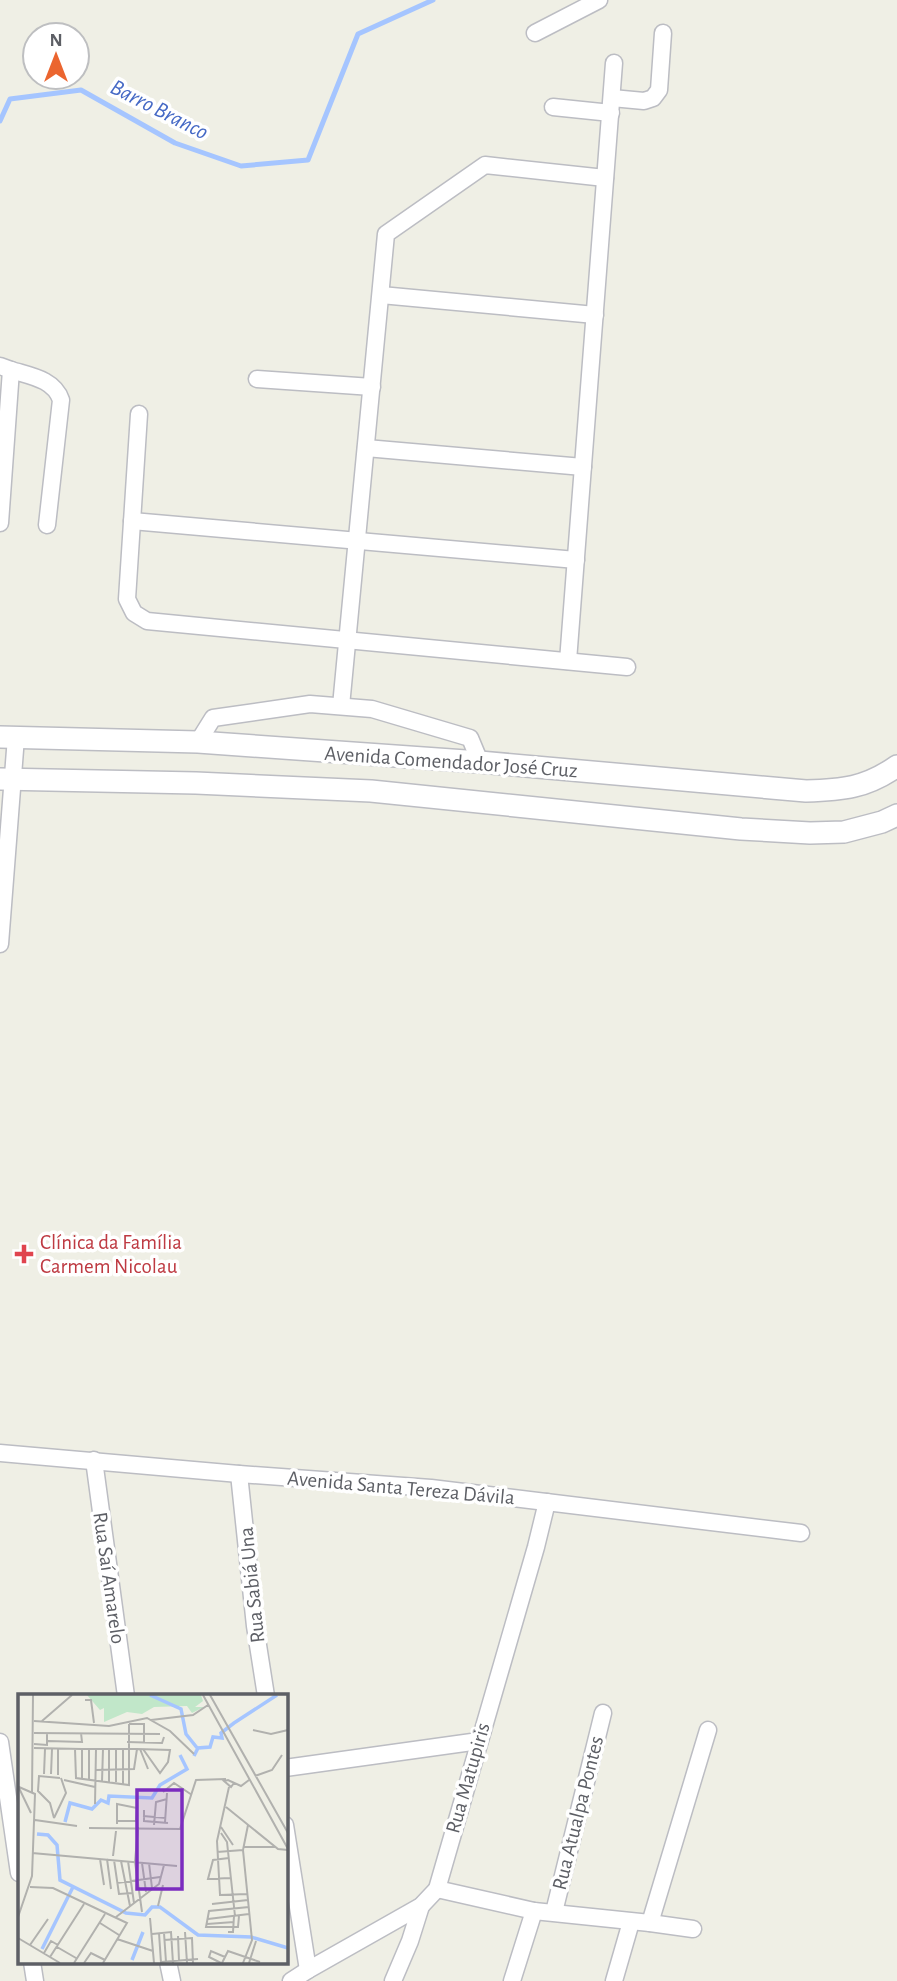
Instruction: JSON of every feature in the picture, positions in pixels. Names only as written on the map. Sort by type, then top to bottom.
[{"type":"street","points":[[535,33],[598,0]]},
{"type":"street","points":[[553,107],[611,105],[653,98],[659,90],[663,33]]},
{"type":"street","points":[[568,661],[614,63]]},
{"type":"street","points":[[341,706],[386,234],[485,165],[606,178]]},
{"type":"street","points":[[380,295],[595,315]]},
{"type":"street","points":[[0,523],[6,368],[52,385],[61,400],[47,525]]},
{"type":"street","points":[[257,379],[372,387]]},
{"type":"street","points":[[139,414],[127,599],[134,613],[147,621],[626,667]]},
{"type":"street","points":[[366,448],[583,467]]},
{"type":"street","points":[[132,521],[576,560]]},
{"type":"street","points":[[198,742],[213,718],[310,704],[341,706],[372,709],[470,738],[480,762]]},
{"type":"street","points":[[0,944],[8,737]]},
{"type":"street","name":"Avenida Comendador José Cruz","points":[[8,737],[198,742],[480,762],[806,791],[855,787],[870,782],[897,766]]},
{"type":"street","name":"Avenida Comendador José Cruz","points":[[6,779],[196,783],[372,791],[741,829],[810,833],[844,832],[897,815]]},
{"type":"street","name":"Avenida Santa Tereza Dávila","points":[[0,1453],[431,1488],[801,1533]]},
{"type":"street","name":"Rua Saí Amarelo","points":[[94,1460],[126,1694]]},
{"type":"street","name":"Rua Sabiá Una","points":[[239,1474],[265,1694]]},
{"type":"street","name":"Rua Matupiris","points":[[291,1981],[421,1906],[437,1889],[533,1559],[547,1502]]},
{"type":"street","name":"Rua Atualpa Pontes","points":[[554,1912],[603,1713]]},
{"type":"street","points":[[650,1923],[708,1730]]},
{"type":"street","points":[[287,1768],[479,1741]]},
{"type":"street","points":[[0,1742],[18,1866]]},
{"type":"street","points":[[287,1838],[308,1970]]},
{"type":"street","points":[[437,1889],[534,1911],[693,1929]]},
{"type":"street","points":[[393,1981],[421,1906]]},
{"type":"street","points":[[512,1981],[534,1911]]},
{"type":"street","points":[[614,1981],[631,1922]]},
{"type":"waterway","name":"Barro Branco","points":[[0,121],[10,99],[81,90],[175,143],[241,166],[308,160],[358,34],[433,0]]},
{"type":"place","name":"Clínica da Família Carmem Nicolau","points":[[24,1254]]}]
